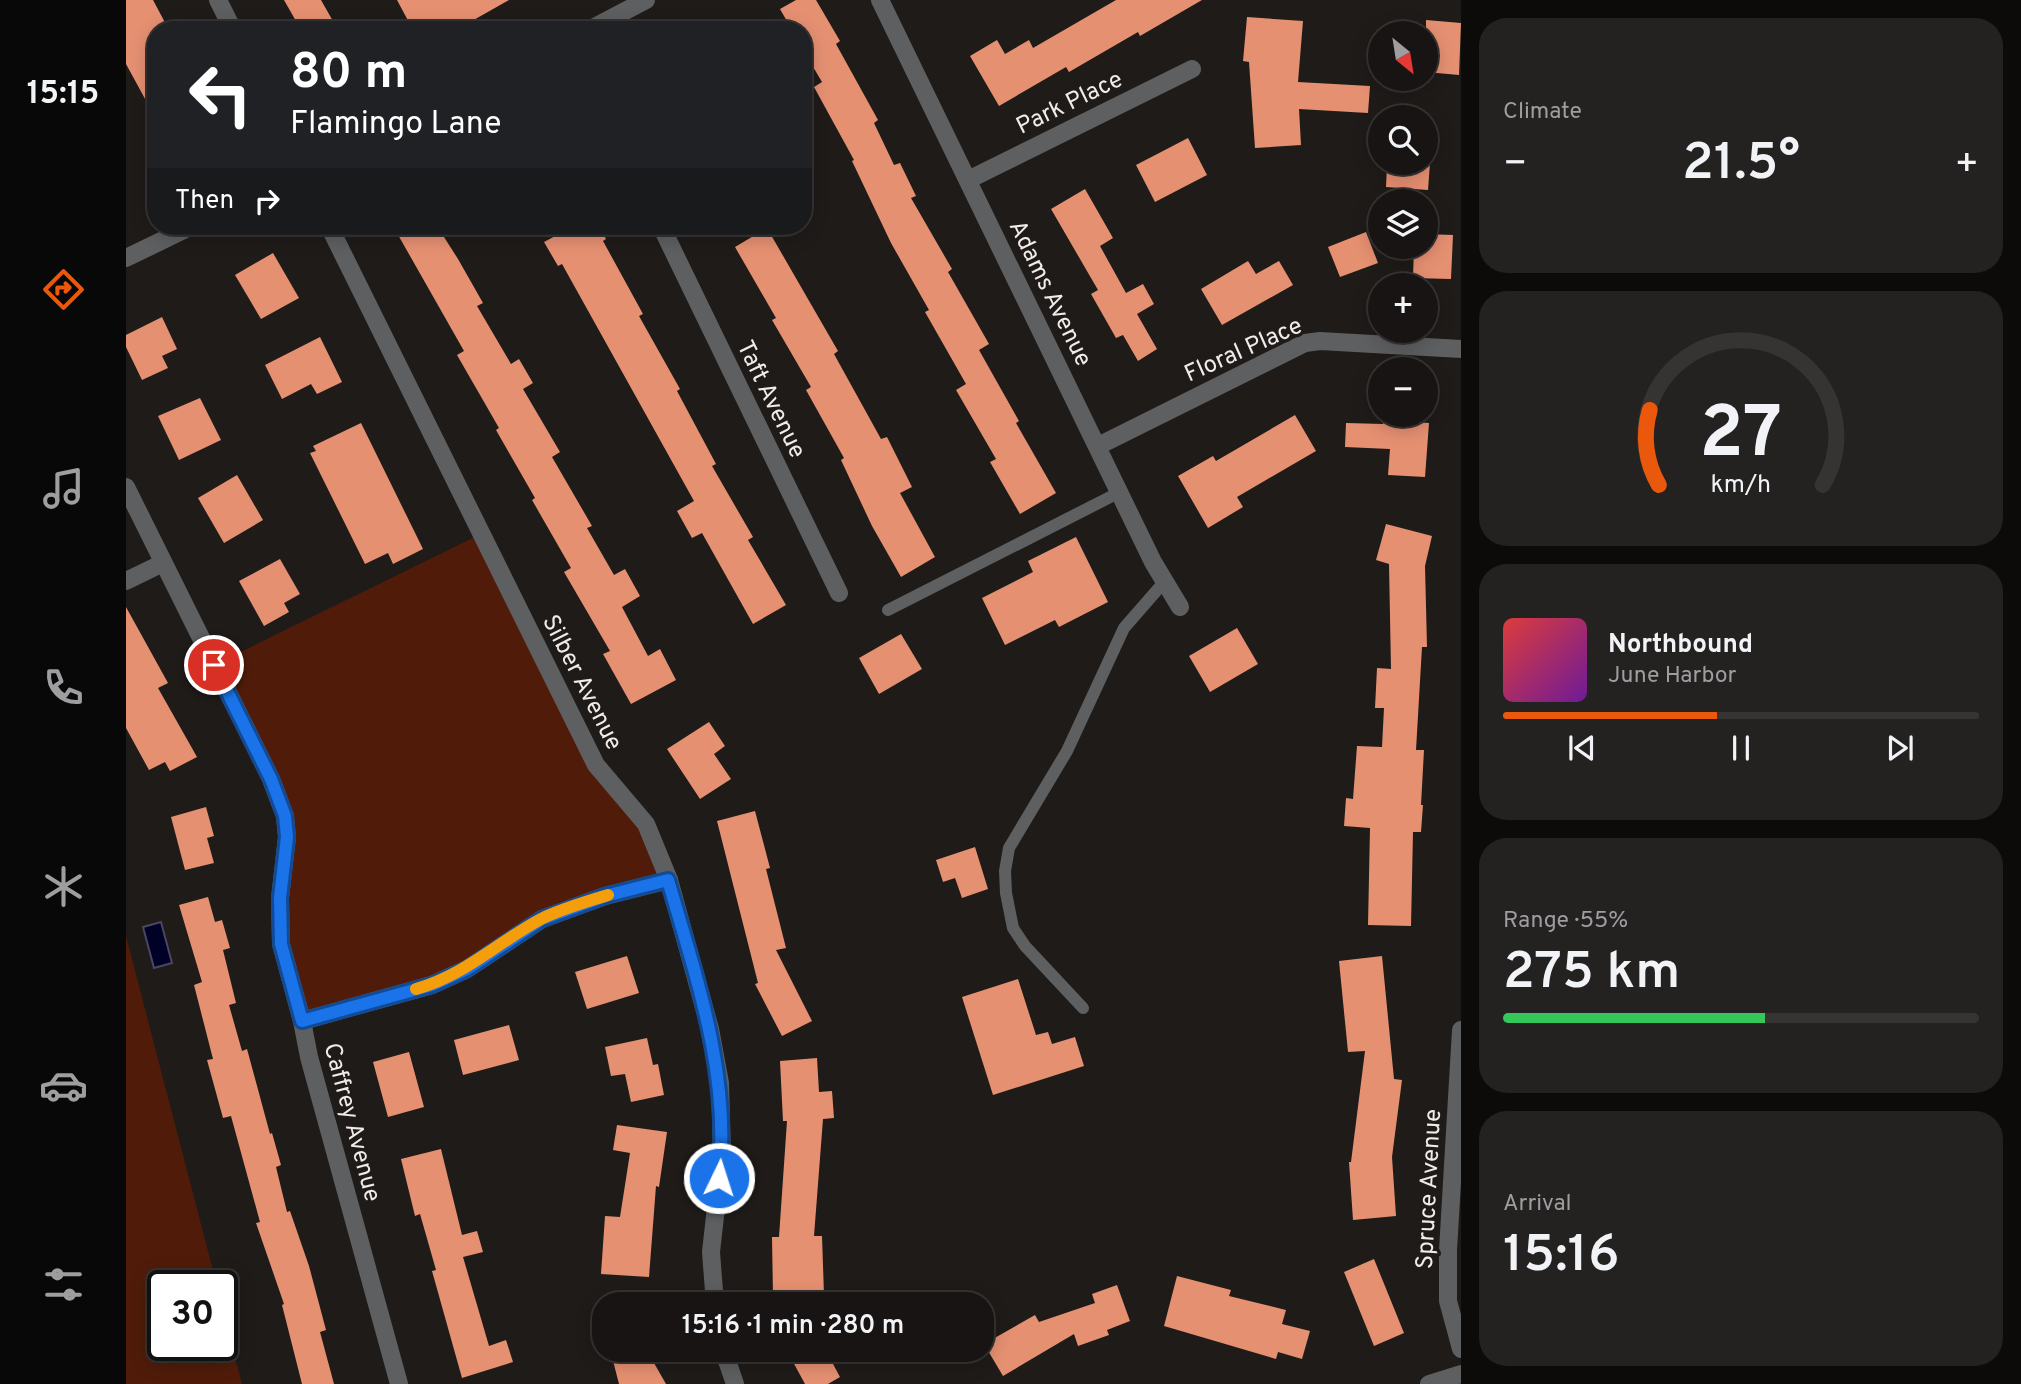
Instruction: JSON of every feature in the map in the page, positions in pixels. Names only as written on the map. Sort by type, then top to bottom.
[{"type":"street","points":[[218,0],[228,21]]},
{"type":"street","points":[[606,21],[646,0]]},
{"type":"street","name":"Adams Avenue","points":[[880,0],[1153,562],[1180,607]]},
{"type":"street","name":"Park Place","points":[[968,180],[1192,69]]},
{"type":"street","points":[[126,258],[173,235]]},
{"type":"street","name":"Silber Avenue","points":[[333,235],[596,765],[646,824],[668,880],[710,1029],[720,1083],[722,1154],[711,1252],[714,1292]]},
{"type":"street","name":"Taft Avenue","points":[[664,235],[839,593]]},
{"type":"street","name":"Floral Place","points":[[1098,446],[1305,343],[1320,341],[1461,349]]},
{"type":"street","name":"Caffrey Avenue","points":[[126,487],[271,779],[285,816],[287,837],[280,898],[281,944],[309,1057],[399,1384]]},
{"type":"street","points":[[126,581],[163,563]]},
{"type":"street","points":[[302,1021],[432,985],[467,969],[542,919],[605,896],[668,880]]},
{"type":"street","name":"Spruce Avenue","points":[[1461,1030],[1448,1250],[1448,1301],[1461,1349]]},
{"type":"street","points":[[727,1362],[735,1384]]},
{"type":"street","points":[[1429,1384],[1461,1374]]},
{"type":"lane","points":[[888,610],[1120,492]]},
{"type":"lane","points":[[1083,1008],[1025,946],[1013,928],[1006,893],[1005,871],[1009,848],[1067,751],[1124,628],[1165,581]]},
{"type":"shaded area","points":[[481,534],[596,765],[646,824],[669,880],[542,919],[467,969],[302,1021],[281,944],[287,837],[214,665]]},
{"type":"shaded area","points":[[126,936],[213,1270],[147,1270],[147,1361],[236,1361],[242,1384],[126,1384]]},
{"type":"water","points":[[161,922],[172,963],[154,968],[143,927]]},
{"type":"building","points":[[126,0],[153,0],[164,21],[147,21],[147,102],[126,64]]},
{"type":"building","points":[[284,0],[321,0],[333,21],[296,21]]},
{"type":"building","points":[[397,0],[509,0],[472,21],[408,21]]},
{"type":"building","points":[[796,0],[816,0],[840,41],[836,44],[878,120],[874,123],[894,165],[900,163],[916,196],[911,198],[952,269],[948,272],[989,344],[979,350],[1056,493],[1020,514],[990,462],[996,459],[956,390],[966,384],[925,312],[929,310],[891,243],[852,161],[854,160],[814,87],[822,82],[812,65],[812,21],[787,21],[780,9]]},
{"type":"building","points":[[1116,0],[1202,0],[1140,36],[1138,32],[1069,72],[1066,67],[999,106],[970,56],[997,40],[1005,54],[1029,40],[1033,48]]},
{"type":"building","points":[[1247,17],[1303,21],[1298,82],[1368,86],[1368,113],[1299,109],[1301,145],[1255,148],[1249,62],[1243,61]]},
{"type":"building","points":[[1438,21],[1461,23],[1459,75],[1438,73]]},
{"type":"building","points":[[1188,138],[1207,175],[1155,202],[1136,165]]},
{"type":"building","points":[[1387,175],[1429,175],[1428,189],[1386,187]]},
{"type":"building","points":[[1085,189],[1113,238],[1100,246],[1126,293],[1143,284],[1154,304],[1137,314],[1157,349],[1138,361],[1123,335],[1116,338],[1091,294],[1098,290],[1051,209]]},
{"type":"building","points":[[1366,232],[1368,259],[1376,259],[1378,263],[1340,277],[1328,247]]},
{"type":"building","points":[[1438,234],[1453,235],[1451,279],[1438,279],[1438,273],[1413,273],[1414,259],[1438,259]]},
{"type":"building","points":[[398,235],[443,235],[458,259],[483,303],[477,306],[511,364],[519,359],[533,383],[523,389],[560,452],[552,457],[592,526],[587,528],[614,575],[625,569],[640,596],[622,607],[648,656],[660,649],[676,680],[631,704],[603,654],[610,651],[564,572],[571,568],[496,430],[499,428],[457,355],[464,351]]},
{"type":"building","points":[[557,235],[604,235],[606,239],[603,241],[643,314],[639,316],[680,389],[677,391],[716,464],[712,466],[753,537],[748,540],[786,605],[753,624],[702,533],[692,538],[677,511],[694,501],[562,264],[558,266],[544,242]]},
{"type":"building","points":[[755,235],[771,235],[838,351],[834,354],[881,439],[887,437],[912,487],[900,493],[935,557],[901,577],[872,526],[841,460],[844,458],[806,390],[811,387],[772,320],[776,318],[735,247]]},
{"type":"building","points":[[273,253],[299,298],[261,319],[235,275]]},
{"type":"building","points":[[1248,261],[1256,274],[1279,261],[1293,285],[1222,325],[1201,289]]},
{"type":"building","points":[[162,317],[177,349],[162,356],[168,368],[142,380],[126,347],[126,335]]},
{"type":"building","points":[[320,337],[342,382],[317,394],[311,384],[282,399],[265,365]]},
{"type":"building","points":[[200,398],[221,440],[179,460],[158,416]]},
{"type":"building","points":[[1295,415],[1316,451],[1237,497],[1243,507],[1208,528],[1178,476],[1213,456],[1216,461]]},
{"type":"building","points":[[361,423],[423,549],[393,564],[388,553],[365,564],[310,453],[316,451],[313,446]]},
{"type":"building","points":[[1346,423],[1368,424],[1368,427],[1429,427],[1425,477],[1388,475],[1390,449],[1345,447]]},
{"type":"building","points":[[237,475],[263,520],[224,543],[198,498]]},
{"type":"building","points":[[1386,524],[1432,536],[1425,566],[1427,647],[1422,647],[1416,750],[1424,750],[1423,805],[1421,832],[1413,832],[1411,926],[1368,925],[1370,828],[1344,826],[1346,798],[1353,799],[1357,746],[1382,747],[1384,708],[1375,708],[1377,668],[1391,669],[1389,564],[1376,560]]},
{"type":"building","points":[[1076,537],[1108,602],[1059,627],[1055,620],[1005,645],[982,598],[1033,572],[1028,561]]},
{"type":"building","points":[[280,559],[300,594],[284,603],[289,612],[264,626],[239,581]]},
{"type":"building","points":[[126,607],[168,683],[158,688],[197,757],[170,771],[165,762],[149,770],[126,728]]},
{"type":"building","points":[[1237,628],[1258,664],[1210,692],[1189,656]]},
{"type":"building","points":[[901,634],[922,669],[879,694],[859,658]]},
{"type":"building","points":[[709,722],[725,746],[714,754],[731,779],[700,799],[667,749]]},
{"type":"building","points":[[206,807],[214,836],[207,838],[214,863],[185,870],[171,817]]},
{"type":"building","points":[[755,811],[786,948],[776,950],[812,1021],[782,1036],[755,984],[758,983],[717,821]]},
{"type":"building","points":[[975,847],[988,889],[962,898],[955,878],[943,882],[936,860]]},
{"type":"building","points":[[208,897],[215,922],[222,920],[230,948],[223,950],[236,1003],[229,1005],[242,1051],[247,1049],[281,1165],[276,1167],[287,1212],[290,1211],[309,1266],[326,1330],[320,1332],[334,1384],[302,1384],[282,1305],[284,1304],[256,1223],[260,1222],[231,1116],[223,1118],[207,1060],[213,1059],[194,985],[202,982],[179,905]]},
{"type":"building","points":[[627,956],[639,993],[587,1009],[575,972]]},
{"type":"building","points":[[1382,956],[1394,1079],[1402,1080],[1392,1157],[1396,1216],[1353,1220],[1349,1162],[1365,1051],[1348,1052],[1339,961]]},
{"type":"building","points":[[1018,979],[1036,1035],[1048,1032],[1052,1044],[1075,1037],[1084,1066],[993,1095],[962,997]]},
{"type":"building","points":[[509,1025],[519,1060],[463,1075],[454,1040]]},
{"type":"building","points":[[647,1038],[653,1065],[658,1064],[664,1095],[631,1102],[625,1074],[611,1076],[605,1047]]},
{"type":"building","points":[[409,1052],[424,1107],[388,1117],[373,1062]]},
{"type":"building","points":[[817,1058],[819,1092],[832,1091],[834,1118],[823,1119],[814,1236],[822,1236],[824,1292],[773,1292],[772,1237],[779,1237],[787,1121],[783,1121],[780,1061]]},
{"type":"building","points":[[617,1125],[667,1132],[659,1187],[656,1186],[649,1277],[601,1274],[605,1216],[620,1217],[630,1153],[613,1150]]},
{"type":"building","points":[[441,1149],[462,1235],[477,1231],[483,1252],[463,1257],[489,1346],[506,1340],[513,1362],[462,1378],[432,1271],[436,1270],[420,1214],[415,1216],[401,1159]]},
{"type":"building","points":[[1374,1259],[1404,1333],[1374,1346],[1344,1272]]},
{"type":"building","points":[[1177,1276],[1231,1290],[1229,1296],[1286,1310],[1282,1324],[1310,1331],[1302,1359],[1278,1352],[1276,1359],[1164,1326]]},
{"type":"building","points":[[1117,1285],[1130,1321],[1107,1330],[1109,1335],[1078,1346],[1074,1334],[1003,1376],[994,1361],[994,1338],[1035,1315],[1039,1322],[1095,1303],[1092,1294]]},
{"type":"building","points":[[613,1362],[653,1362],[666,1384],[619,1384]]},
{"type":"building","points":[[793,1362],[832,1362],[840,1377],[828,1384],[805,1384]]},
{"type":"slow traffic","points":[[416,989],[432,985],[467,969],[542,919],[608,895]]},
{"type":"route","points":[[214,665],[271,779],[285,816],[287,837],[280,898],[281,944],[302,1021],[432,985],[467,969],[542,919],[605,896],[668,880],[710,1029],[720,1083],[722,1154],[719,1178]]}]
